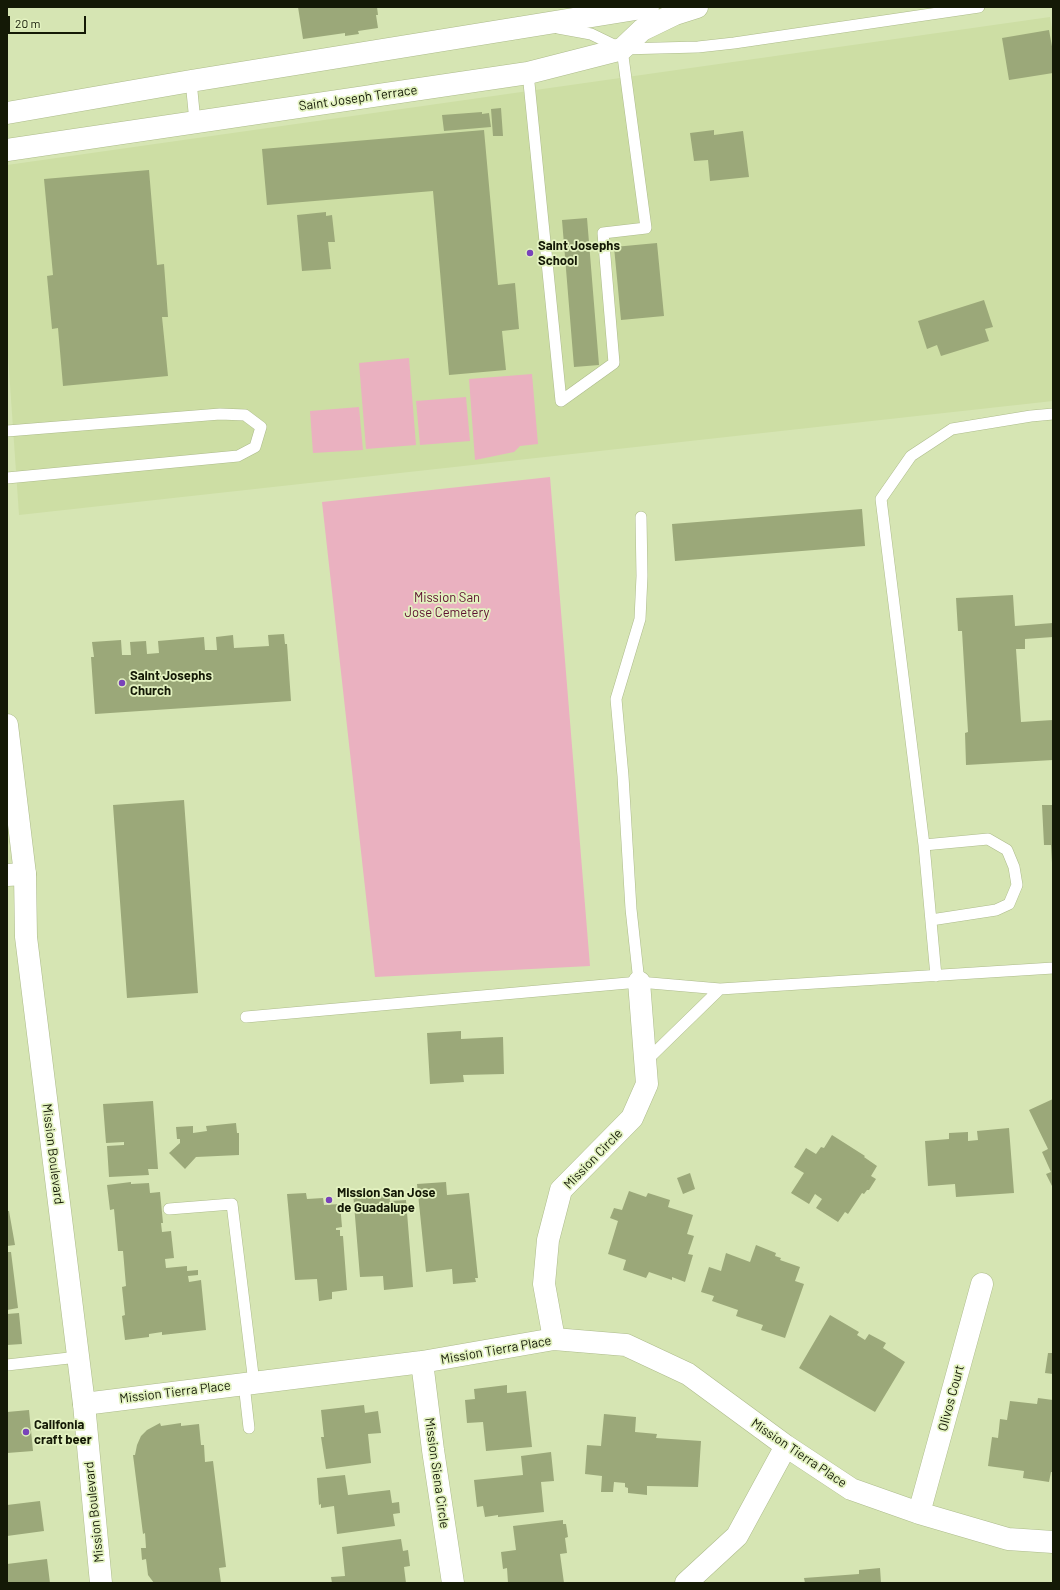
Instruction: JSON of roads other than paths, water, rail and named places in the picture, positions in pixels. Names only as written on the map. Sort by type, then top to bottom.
[{"type":"street","points":[[7,113],[191,81],[648,7]]},
{"type":"street","name":"Saint Joseph Terrace","points":[[7,150],[528,73],[622,49],[642,30],[675,14],[697,7]]},
{"type":"street","name":"Mission Boulevard","points":[[7,725],[16,874],[26,937],[84,1404],[101,1583]]},
{"type":"street","name":"Mission Circle","points":[[554,1339],[544,1284],[548,1240],[562,1190],[632,1118],[647,1084],[639,982]]},
{"type":"street","name":"Olivos Court","points":[[919,1513],[982,1284]]},
{"type":"street","name":"Mission Tierra Place","points":[[84,1404],[422,1362],[554,1339],[626,1345],[688,1374],[786,1446],[851,1489],[919,1513],[1008,1539],[1053,1542]]},
{"type":"street","name":"Mission Siena Circle","points":[[422,1362],[433,1450],[453,1583]]},
{"type":"street","points":[[686,1583],[737,1536],[786,1446]]},
{"type":"lane","points":[[538,24],[591,34],[622,49],[698,47],[979,7]]},
{"type":"lane","points":[[528,73],[561,401],[614,363],[602,233],[646,228],[622,49]]},
{"type":"lane","points":[[191,81],[195,122]]},
{"type":"lane","points":[[7,431],[220,414],[246,415],[261,427],[255,447],[238,456],[7,478]]},
{"type":"lane","points":[[936,976],[924,845],[881,499],[911,456],[952,429],[1031,416],[1053,414]]},
{"type":"lane","points":[[639,982],[631,909],[623,776],[616,699],[640,619],[642,576],[641,516]]},
{"type":"lane","points":[[924,845],[988,839],[1007,850],[1014,867],[1017,885],[1009,904],[996,910],[931,920]]},
{"type":"lane","points":[[246,1017],[639,982],[720,989],[1053,968]]},
{"type":"lane","points":[[645,1062],[720,989]]},
{"type":"lane","points":[[169,1209],[232,1204],[249,1384],[249,1428]]},
{"type":"lane","points":[[7,1365],[78,1357]]},
{"type":"place","name":"Saint Josephs School","points":[[530,253]]},
{"type":"place","name":"Saint Josephs Church","points":[[122,683]]},
{"type":"place","name":"Mission San Jose de Guadalupe","points":[[329,1200]]},
{"type":"place","name":"Califonia craft beer","points":[[26,1432]]},
{"type":"park label","name":"Mission San Jose Cemetery","points":[[447,606]]}]
